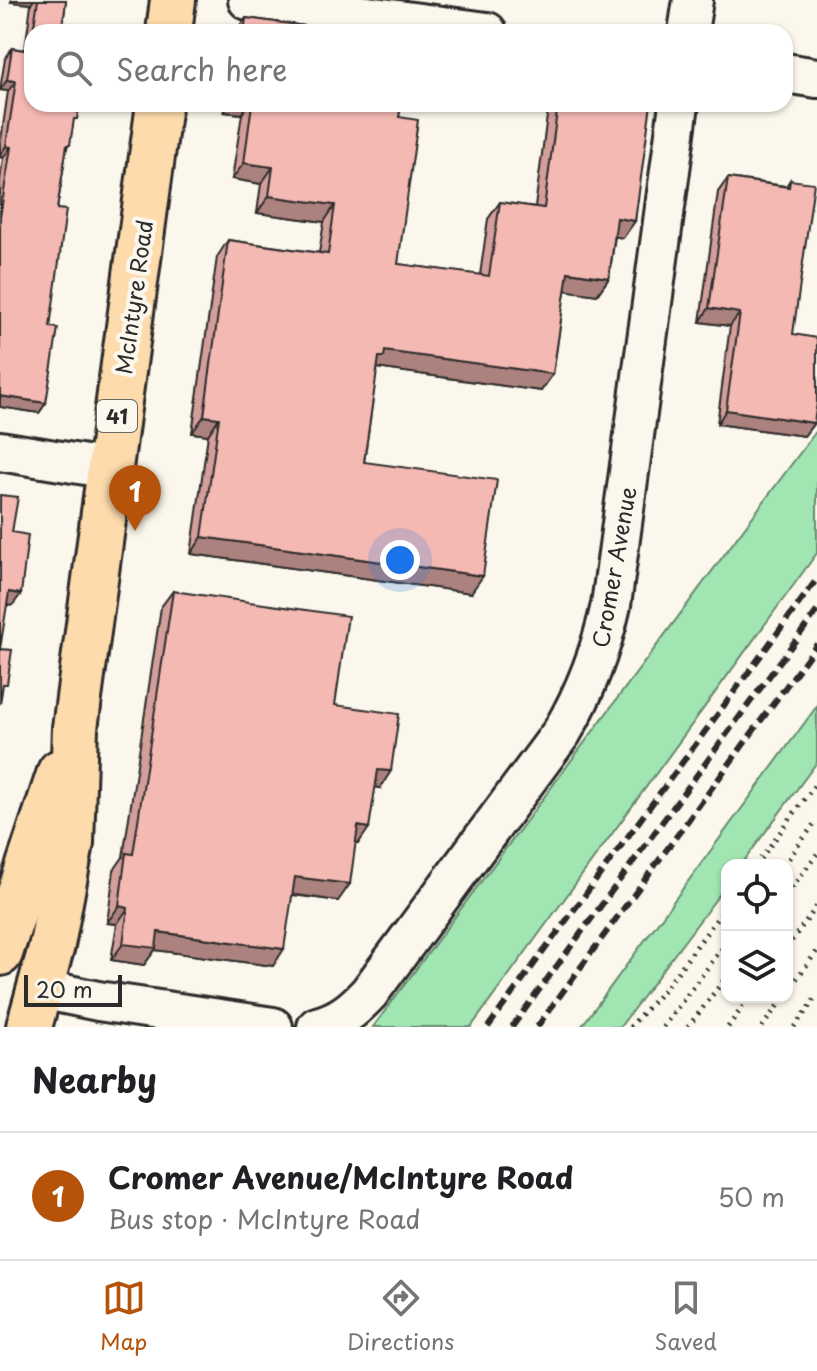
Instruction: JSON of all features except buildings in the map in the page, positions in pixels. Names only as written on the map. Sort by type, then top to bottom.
[{"type":"main road","points":[[170,24],[173,0]]},
{"type":"main road","name":"McIntyre Road","points":[[35,1008],[52,945],[71,843],[75,728],[158,112]]},
{"type":"main road","name":"McIntyre Road","points":[[0,953],[75,728]]},
{"type":"street","points":[[248,0],[427,24]]},
{"type":"street","points":[[689,24],[693,0]]},
{"type":"street","points":[[793,74],[817,78]]},
{"type":"street","name":"Cromer Avenue","points":[[317,1027],[336,1022],[369,993],[562,732],[594,669],[611,605],[678,112]]},
{"type":"street","points":[[0,451],[110,469]]},
{"type":"street","points":[[35,1008],[98,1001],[273,1027]]},
{"type":"path","points":[[760,859],[817,782]]},
{"type":"path","points":[[788,859],[817,820]]},
{"type":"path","points":[[793,886],[817,854]]},
{"type":"path","points":[[793,939],[817,906]]},
{"type":"path","points":[[630,1027],[668,985],[721,913]]},
{"type":"path","points":[[663,1027],[721,950]]},
{"type":"path","points":[[793,984],[817,951]]},
{"type":"path","points":[[688,1027],[721,984]]},
{"type":"path","points":[[794,1027],[817,996]]},
{"type":"path","points":[[728,1027],[746,1003]]},
{"type":"path","points":[[762,1027],[779,1003]]},
{"type":"green space","points":[[817,430],[817,553],[471,1027],[373,1027]]},
{"type":"green space","points":[[817,706],[817,762],[745,859],[721,859],[721,892],[620,1027],[581,1027]]},
{"type":"railway","points":[[488,1027],[817,579]]},
{"type":"railway","points":[[512,1027],[817,611]]},
{"type":"railway","points":[[537,1027],[817,644]]},
{"type":"place","name":"Cromer Avenue/McIntyre Road","points":[[135,531]]}]
